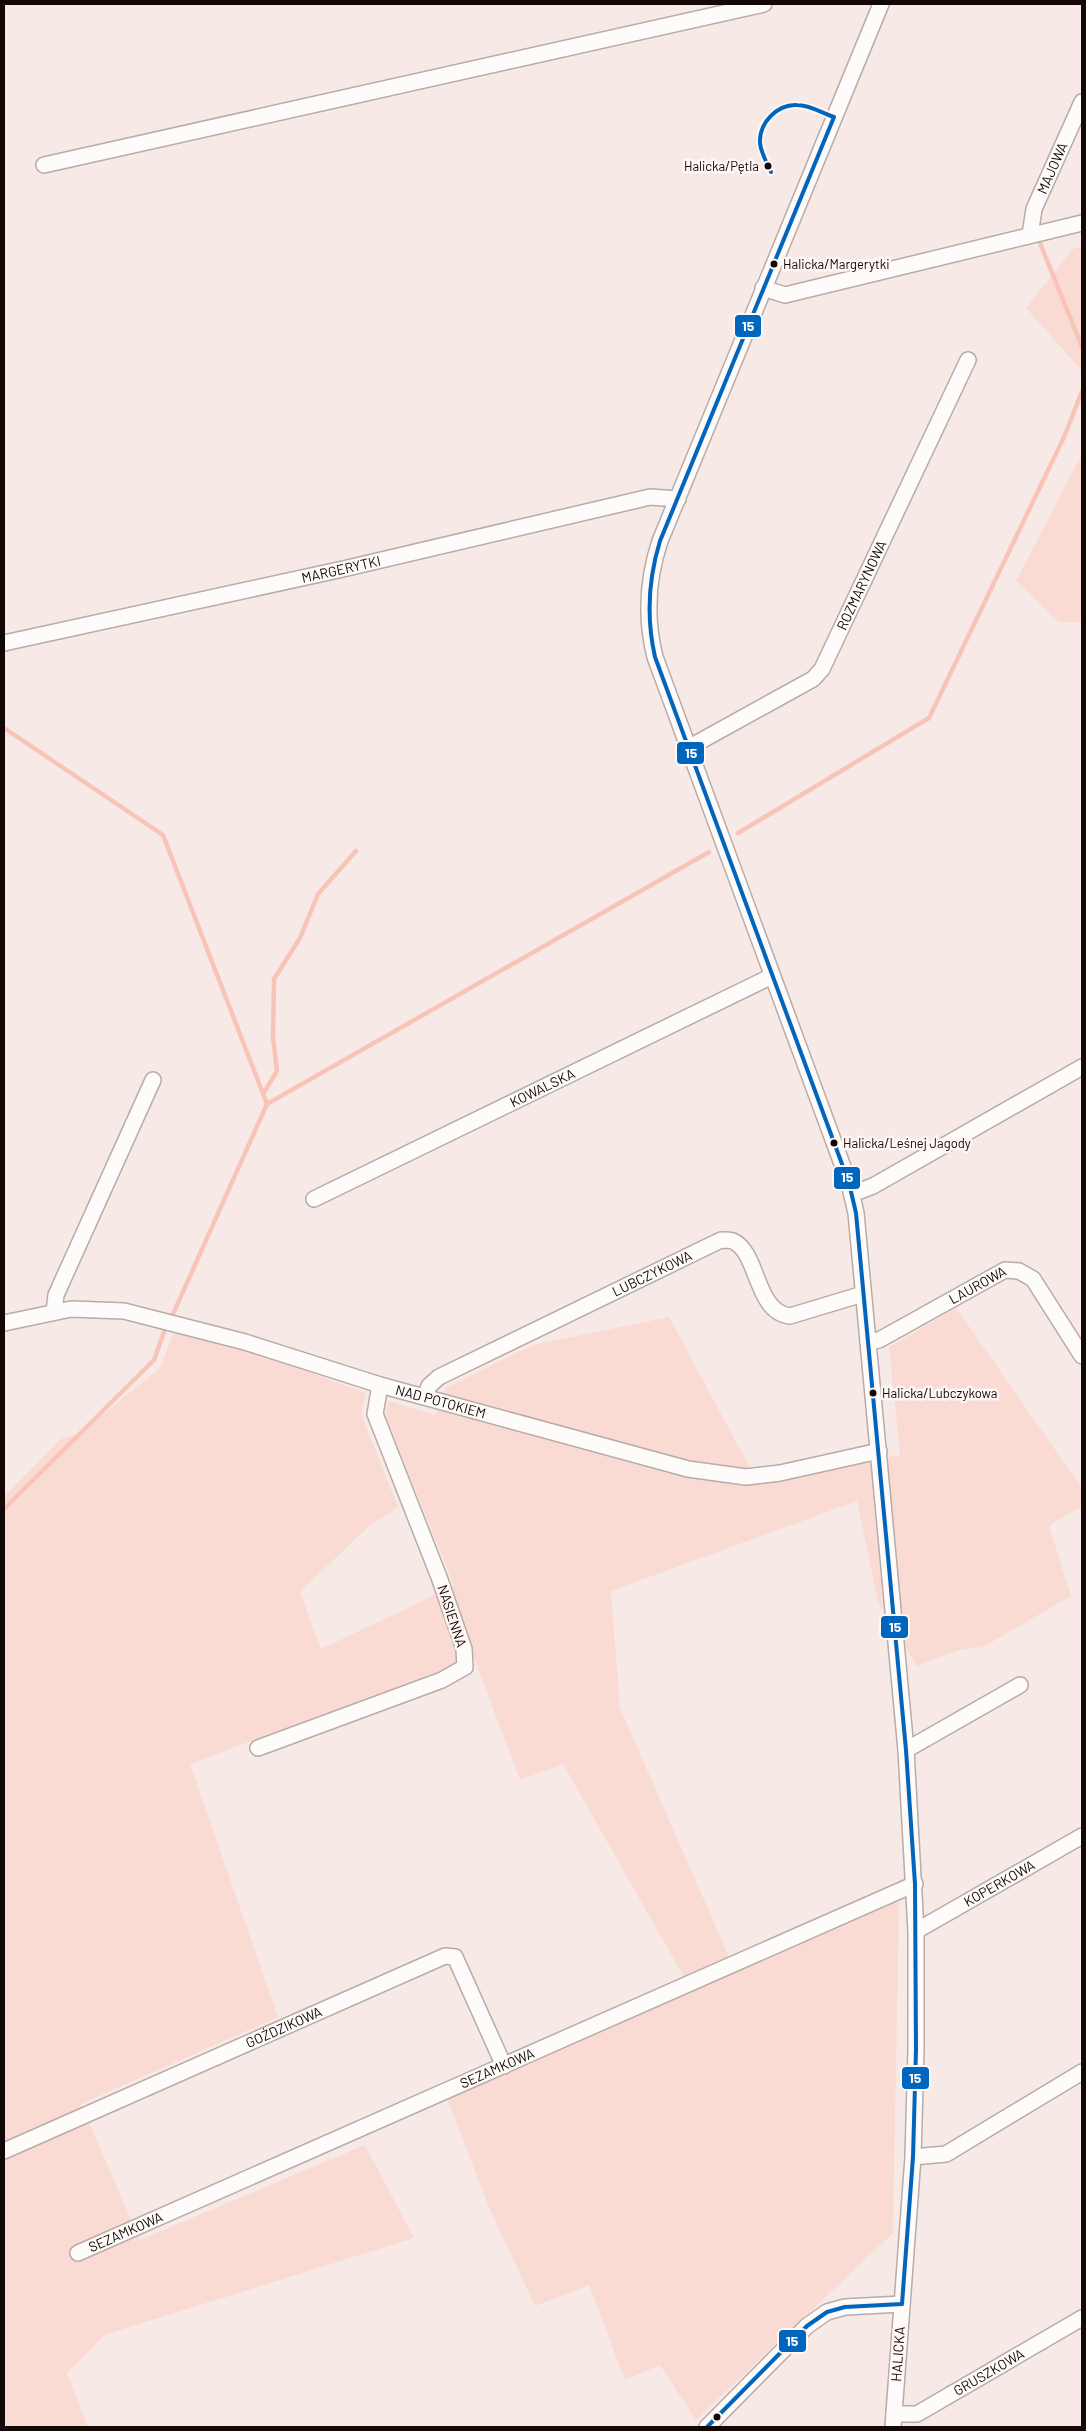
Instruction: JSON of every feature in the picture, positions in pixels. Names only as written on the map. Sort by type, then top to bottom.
[{"type":"street","points":[[44,165],[764,4]]},
{"type":"street","name":"HALICKA","points":[[881,4],[769,273],[656,554],[647,602],[655,657],[852,1194],[879,1451],[906,1750],[915,1884],[916,2049],[912,2157],[894,2421]]},
{"type":"street","name":"MAJOWA","points":[[1030,235],[1034,209],[1082,102]]},
{"type":"street","points":[[763,288],[784,295],[1082,223]]},
{"type":"street","name":"ROZMARYNOWA","points":[[688,748],[813,678],[822,669],[968,360]]},
{"type":"street","name":"MARGERYTKI","points":[[4,642],[333,571],[650,497],[678,499]]},
{"type":"street","name":"KOWALSKA","points":[[314,1199],[772,976]]},
{"type":"street","points":[[852,1194],[873,1186],[1082,1067]]},
{"type":"street","points":[[54,1312],[56,1295],[153,1080]]},
{"type":"street","name":"LUBCZYKOWA","points":[[425,1397],[429,1386],[439,1377],[721,1240],[732,1240],[742,1249],[771,1307],[779,1315],[790,1316],[863,1294]]},
{"type":"street","name":"LAUROWA","points":[[868,1342],[879,1340],[1005,1270],[1019,1271],[1033,1279],[1082,1356]]},
{"type":"street","name":"NAD POTOKIEM","points":[[4,1323],[71,1309],[124,1311],[245,1342],[380,1385],[688,1469],[746,1477],[780,1473],[879,1451]]},
{"type":"street","name":"NASIENNA","points":[[258,1748],[442,1680],[465,1667],[464,1649],[439,1577],[375,1414],[380,1385]]},
{"type":"street","points":[[906,1750],[1020,1685]]},
{"type":"street","name":"KOPERKOWA","points":[[916,1931],[1082,1836]]},
{"type":"street","name":"SEZAMKOWA","points":[[78,2253],[915,1884]]},
{"type":"street","name":"GOŹDZIKOWA","points":[[4,2151],[445,1956],[455,1957],[504,2066]]},
{"type":"street","points":[[912,2157],[946,2154],[1082,2072]]},
{"type":"street","points":[[707,2427],[807,2326],[827,2312],[845,2307],[902,2304]]},
{"type":"street","name":"GRUSZKOWA","points":[[894,2421],[917,2414],[1082,2318]]},
{"type":"shaded area","points":[[1082,246],[1082,371],[1026,308],[1073,249]]},
{"type":"shaded area","points":[[1082,454],[1082,622],[1059,622],[1016,581]]},
{"type":"shaded area","points":[[956,1308],[1082,1488],[1082,1506],[1049,1526],[1071,1596],[983,1647],[959,1650],[917,1666],[878,1602],[857,1501],[611,1591],[620,1708],[729,1957],[684,1977],[563,1764],[520,1780],[474,1658],[190,1764],[278,2017],[81,2104],[140,2240],[365,2145],[414,2238],[104,2335],[67,2373],[88,2427],[4,2427],[4,1497],[61,1439],[79,1434],[160,1368],[174,1332],[264,1356],[366,1393],[361,1414],[398,1507],[368,1527],[300,1592],[321,1649],[454,1586],[385,1415],[389,1401],[435,1415],[446,1388],[533,1345],[669,1317],[758,1483],[900,1455],[889,1347]]},
{"type":"shaded area","points":[[899,1900],[893,2233],[696,2420],[660,2365],[625,2380],[589,2285],[535,2306],[491,2212],[447,2099]]},
{"type":"waterway","points":[[1040,243],[1082,347]]},
{"type":"waterway","points":[[738,833],[929,718],[1065,435],[1082,391]]},
{"type":"waterway","points":[[4,728],[163,835],[267,1104]]},
{"type":"waterway","points":[[263,1094],[277,1071],[273,1037],[274,979],[300,938],[318,894],[356,851]]},
{"type":"waterway","points":[[173,1314],[267,1104],[709,852]]},
{"type":"waterway","points":[[4,1509],[154,1360],[164,1332]]},
{"type":"transit line","name":"15","points":[[771,172],[763,154],[760,136],[766,122],[776,111],[790,106],[802,105],[834,117]]},
{"type":"transit line","name":"15","points":[[834,117],[660,541],[653,570],[649,613],[655,657],[849,1183],[856,1213],[906,1750],[915,1884],[916,2049],[913,2157],[902,2304]]},
{"type":"transit line","name":"15","points":[[707,2427],[807,2326],[827,2312],[845,2307],[902,2304]]},
{"type":"place","name":"Halicka/Pętla","points":[[768,166]]},
{"type":"place","name":"Halicka/Margerytki","points":[[774,264]]},
{"type":"place","name":"Halicka/Leśnej Jagody","points":[[834,1143]]},
{"type":"place","name":"Halicka/Lubczykowa","points":[[873,1393]]}]
